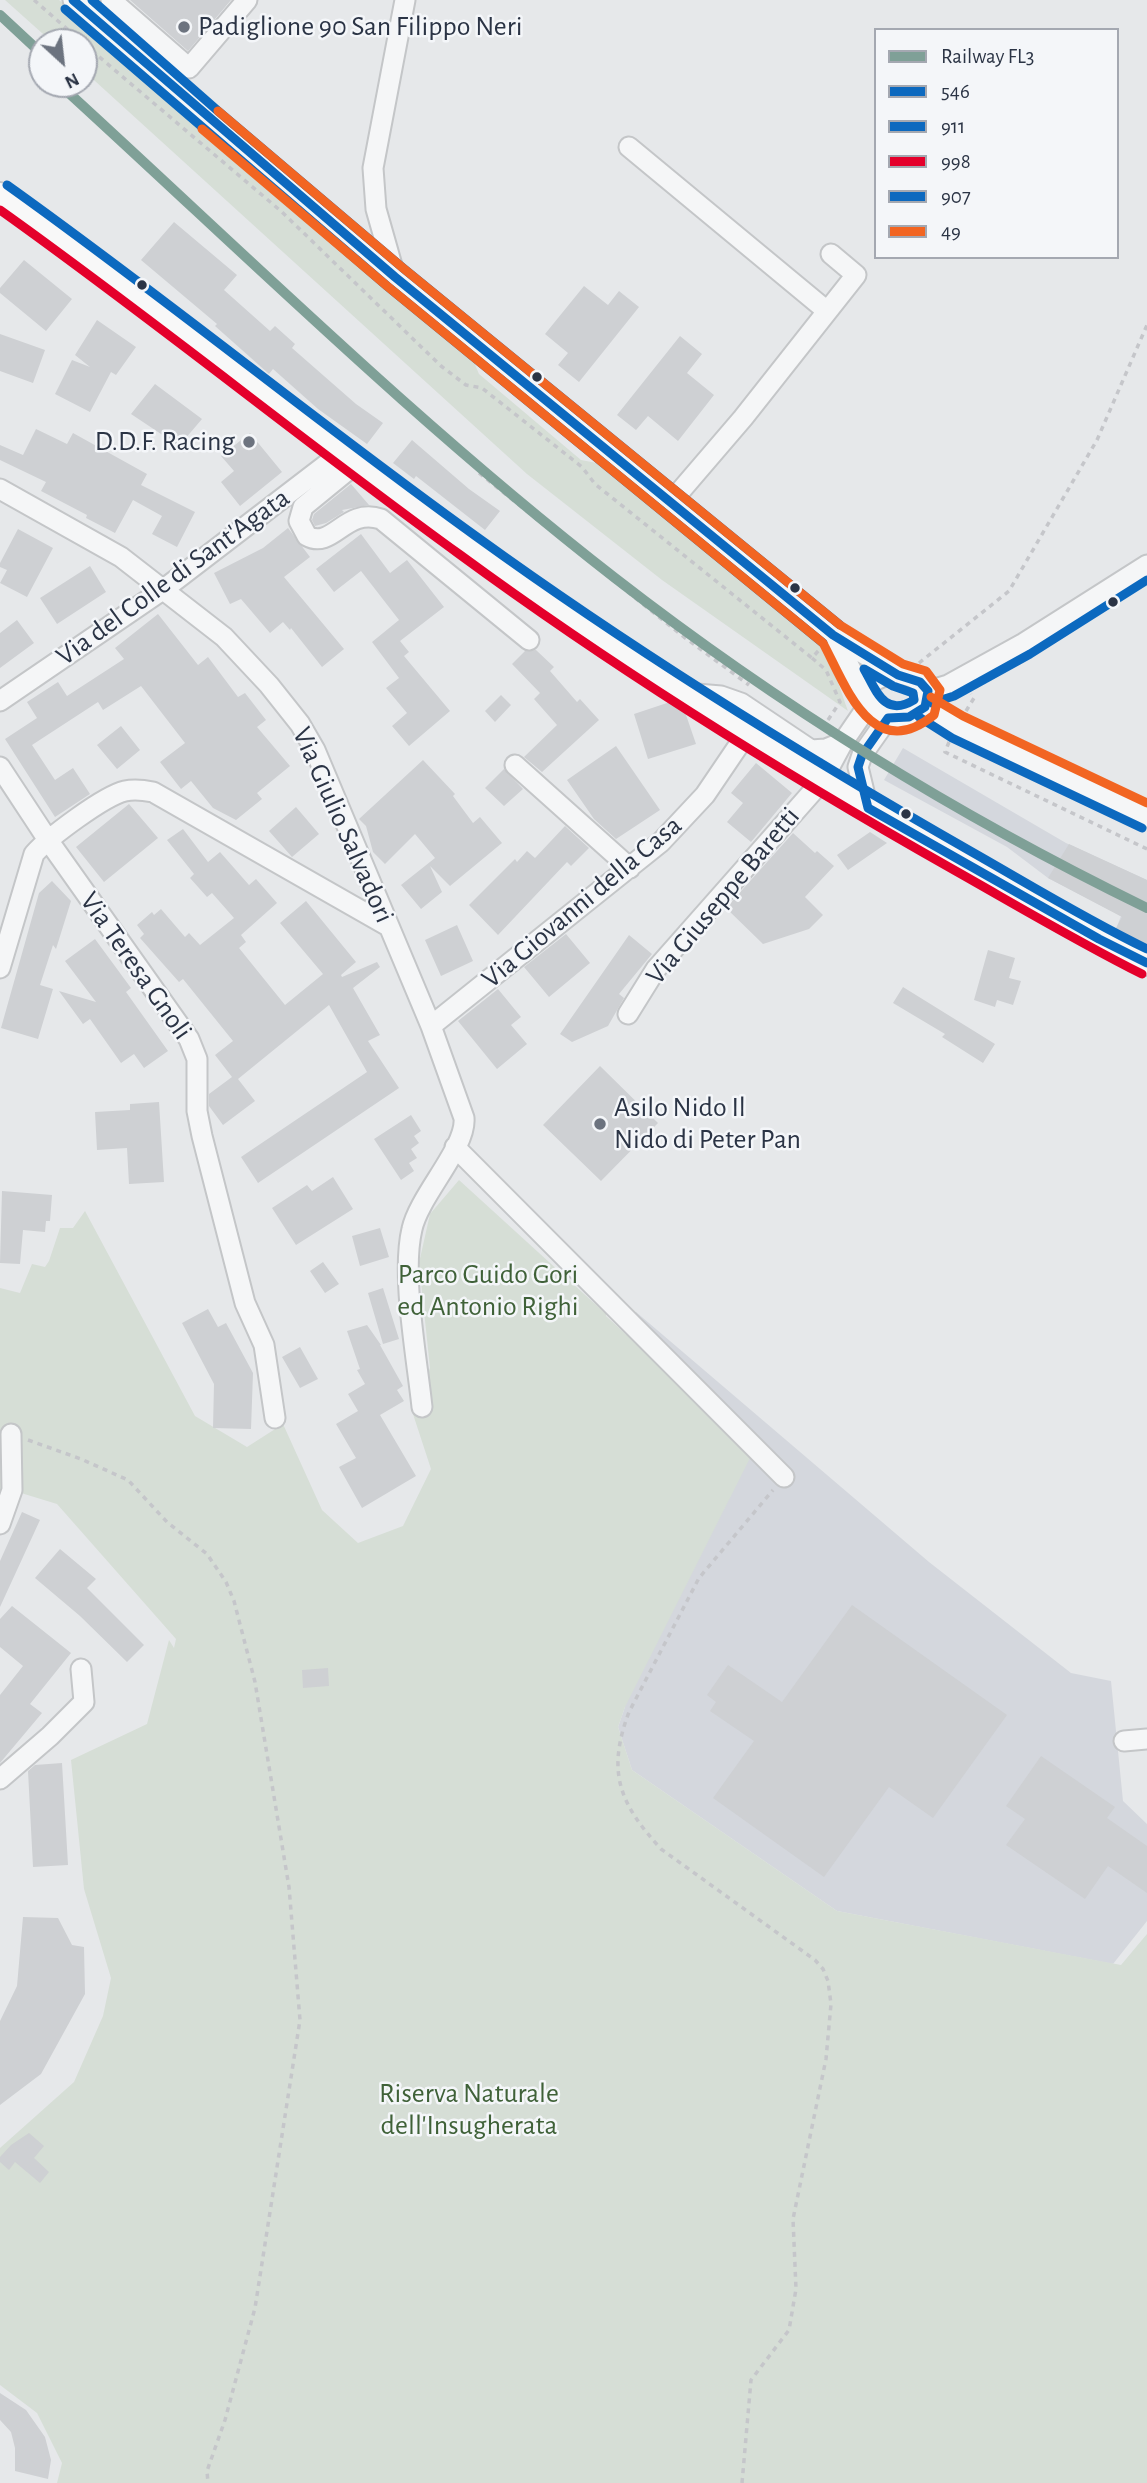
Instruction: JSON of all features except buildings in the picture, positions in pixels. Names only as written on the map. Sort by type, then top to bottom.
[{"type":"main road","points":[[0,195],[133,291],[486,558],[685,693],[868,808],[1099,939],[1147,963]]},
{"type":"street","points":[[73,0],[395,277],[671,502],[829,640],[875,712],[888,718],[909,717],[927,699],[948,685],[1024,643],[1147,565]]},
{"type":"street","points":[[111,0],[189,68],[247,0]]},
{"type":"street","points":[[395,277],[376,209],[373,168],[405,0]]},
{"type":"street","points":[[629,147],[827,311]]},
{"type":"street","points":[[671,502],[743,418],[856,275],[831,254]]},
{"type":"street","points":[[351,456],[303,507],[299,521],[307,536],[313,539],[326,538],[356,517],[370,516],[381,519],[529,640]]},
{"type":"street","name":"Via del Colle di Sant'Agata","points":[[0,701],[351,456]]},
{"type":"street","name":"Via Giulio Salvadori","points":[[0,489],[114,553],[164,589],[234,647],[300,724],[316,750],[431,1026],[463,1110],[465,1123],[455,1147],[417,1213],[410,1239],[409,1276],[422,1407]]},
{"type":"street","points":[[829,640],[905,670],[920,682],[927,699],[957,727],[1147,817]]},
{"type":"street","points":[[868,702],[868,687],[873,681],[905,670]]},
{"type":"street","points":[[685,693],[721,696],[741,704],[811,750],[825,749],[843,742]]},
{"type":"street","name":"Via Giuseppe Baretti","points":[[628,1014],[656,969],[822,781],[868,702]]},
{"type":"street","points":[[868,808],[858,767],[862,755],[888,718]]},
{"type":"street","name":"Via Giovanni della Casa","points":[[431,1026],[630,868],[685,818],[747,733]]},
{"type":"street","points":[[515,765],[630,868]]},
{"type":"street","name":"Via Teresa Gnoli","points":[[0,767],[48,840],[189,1039],[197,1059],[197,1111],[245,1303],[264,1345],[275,1418]]},
{"type":"street","points":[[0,968],[31,860],[48,840],[120,793],[135,790],[153,792],[388,926]]},
{"type":"street","points":[[455,1147],[784,1477]]},
{"type":"street","points":[[0,1524],[12,1490],[11,1434]]},
{"type":"street","points":[[0,1779],[83,1702],[80,1670]]},
{"type":"street","points":[[1124,1741],[1147,1739]]},
{"type":"path","points":[[34,0],[66,28]]},
{"type":"path","points":[[98,56],[282,212],[440,366],[466,385],[482,388],[582,467],[594,484],[826,670],[840,702],[819,734]]},
{"type":"path","points":[[905,670],[921,661],[1009,591],[1097,440],[1147,325]]},
{"type":"path","points":[[479,473],[703,652],[755,689]]},
{"type":"path","points":[[813,658],[829,640]]},
{"type":"path","points":[[921,661],[933,667]]},
{"type":"path","points":[[905,670],[921,661]]},
{"type":"path","points":[[962,718],[974,698],[969,691]]},
{"type":"path","points":[[953,736],[945,752],[1147,849]]},
{"type":"path","points":[[11,1434],[128,1480],[167,1522],[207,1554],[222,1575],[234,1601],[255,1682],[289,1887],[300,2020],[255,2308],[225,2420],[207,2471],[208,2483]]},
{"type":"path","points":[[742,2483],[751,2380],[789,2330],[796,2289],[793,2219],[825,2059],[831,1991],[823,1969],[815,1960],[654,1842],[633,1817],[627,1805],[621,1786],[618,1756],[629,1712],[699,1578],[784,1477]]},
{"type":"shaded area","points":[[903,748],[1066,843],[1147,880],[1147,950],[1114,934],[1121,916],[1048,878],[1007,847],[884,780]]},
{"type":"shaded area","points":[[636,1312],[929,1562],[1071,1673],[1111,1681],[1123,1801],[1147,1824],[1147,1921],[1113,1964],[837,1911],[632,1770],[618,1727],[625,1707],[602,1387]]},
{"type":"green space","points":[[5,0],[59,0],[92,28],[36,28]]},
{"type":"green space","points":[[98,33],[330,229],[469,351],[479,374],[581,460],[607,465],[805,627],[827,656],[848,711],[662,580],[527,474],[98,84]]},
{"type":"green space","name":"Riserva Naturale dell'Insugherata","points":[[459,1180],[753,1452],[625,1707],[618,1727],[632,1770],[837,1911],[1121,1965],[1147,1934],[1147,2483],[57,2483],[62,2463],[37,2413],[0,2385],[0,2148],[74,2082],[103,2016],[111,1978],[84,1889],[71,1760],[147,1724],[169,1640],[174,1648],[176,1639],[57,1504],[0,1489],[0,1288],[20,1293],[32,1264],[45,1267],[49,1261],[60,1228],[73,1228],[85,1211],[195,1416],[247,1447],[283,1424],[322,1510],[358,1543],[403,1526],[431,1469],[412,1411],[430,1368],[419,1263],[430,1214]]},
{"type":"rail line","name":"FL3","points":[[0,15],[28,41]]},
{"type":"rail line","name":"FL3","points":[[74,98],[401,399],[542,520],[615,578],[742,671],[872,757],[1007,836],[1147,908]]},
{"type":"transit line","name":"546","points":[[73,0],[395,277],[833,635],[898,675],[920,682],[928,691],[925,707],[909,717],[888,718],[862,755],[858,767],[868,808],[1099,939],[1147,963]]},
{"type":"transit line","name":"911","points":[[92,0],[403,268],[840,625]]},
{"type":"transit line","name":"911","points":[[65,9],[387,286],[823,643]]},
{"type":"transit line","name":"49","points":[[202,129],[387,286],[823,643],[852,698],[878,726],[894,731],[912,728],[934,715],[940,690],[926,671],[903,664],[840,625],[403,268],[218,111]]},
{"type":"transit line","name":"907","points":[[7,185],[418,494],[537,580],[659,662],[845,778],[1059,902],[1147,949]]},
{"type":"transit line","name":"998","points":[[0,210],[401,512],[640,680],[890,834],[1142,974]]},
{"type":"transit line","name":"911","points":[[932,703],[954,696],[1030,654],[1147,580]]},
{"type":"transit line","name":"911","points":[[864,669],[893,686],[913,693],[914,700],[904,705],[888,704],[877,693],[864,669]]},
{"type":"transit line","name":"49","points":[[931,697],[963,716],[1147,803]]},
{"type":"transit line","name":"911","points":[[919,717],[952,738],[1142,828]]},
{"type":"place","name":"Padiglione 90 San Filippo Neri","points":[[184,27]]},
{"type":"place","name":"D.D.F. Racing","points":[[249,442]]},
{"type":"place","name":"Asilo Nido Il Nido di Peter Pan","points":[[600,1124]]},
{"type":"park label","name":"Parco Guido Gori ed Antonio Righi","points":[[488,1291]]}]
